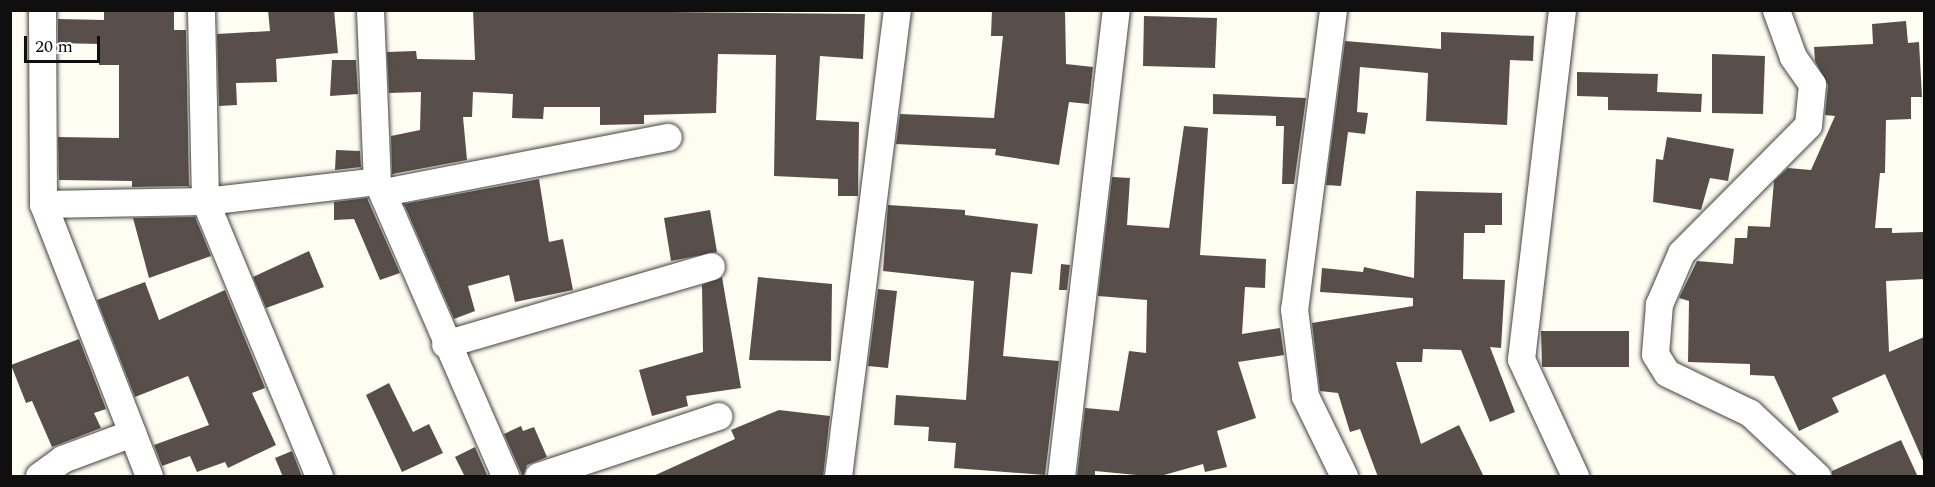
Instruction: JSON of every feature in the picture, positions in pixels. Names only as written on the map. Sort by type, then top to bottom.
[{"type":"street","points":[[42,10],[43,204],[148,477]]},
{"type":"street","points":[[201,10],[205,201],[319,477]]},
{"type":"street","points":[[370,10],[381,186],[446,344],[505,477]]},
{"type":"street","points":[[838,477],[897,10]]},
{"type":"street","points":[[1061,477],[1116,10]]},
{"type":"street","points":[[1333,10],[1294,309],[1305,396],[1344,477]]},
{"type":"street","points":[[1562,10],[1521,359],[1575,477]]},
{"type":"street","points":[[1776,10],[1793,57],[1812,84],[1808,125],[1681,253],[1659,304],[1655,354],[1667,373],[1750,413],[1817,477]]},
{"type":"street","points":[[43,204],[205,201],[381,186],[668,137]]},
{"type":"street","points":[[446,344],[711,266]]},
{"type":"street","points":[[538,477],[718,416]]},
{"type":"street","points":[[39,477],[62,459],[132,434]]},
{"type":"building","points":[[104,10],[174,10],[174,30],[186,30],[189,186],[132,187],[132,181],[59,180],[58,137],[119,138],[119,65],[99,65],[99,44],[58,43],[58,19],[104,20]]},
{"type":"building","points":[[268,10],[334,10],[338,53],[276,59],[277,82],[236,83],[237,105],[219,106],[217,34],[270,31]]},
{"type":"building","points":[[473,10],[865,14],[863,59],[820,56],[816,120],[859,122],[858,196],[838,196],[838,179],[774,176],[776,55],[718,54],[716,113],[644,115],[644,124],[600,125],[600,107],[544,107],[543,119],[512,118],[513,94],[473,92],[472,117],[463,117],[467,160],[392,174],[391,136],[420,130],[421,92],[389,93],[387,52],[416,51],[417,59],[475,60]]},
{"type":"building","points":[[992,10],[1065,10],[1066,64],[1093,67],[1089,104],[1069,102],[1059,165],[995,155],[996,149],[896,144],[900,114],[994,118],[1003,36],[991,36]]},
{"type":"building","points":[[1144,16],[1217,18],[1215,68],[1143,66]]},
{"type":"building","points":[[1906,21],[1908,43],[1919,42],[1922,97],[1911,97],[1911,119],[1886,120],[1885,173],[1880,173],[1875,228],[1892,228],[1892,233],[1924,232],[1924,279],[1886,281],[1889,352],[1924,337],[1924,463],[1885,374],[1832,398],[1839,412],[1799,431],[1774,376],[1750,375],[1750,364],[1688,362],[1689,301],[1679,298],[1697,261],[1733,264],[1735,238],[1747,238],[1748,226],[1770,227],[1774,181],[1788,168],[1811,170],[1835,116],[1825,115],[1828,85],[1815,61],[1814,47],[1873,44],[1872,24]]},
{"type":"building","points":[[1441,32],[1534,36],[1533,61],[1510,60],[1507,125],[1426,121],[1428,73],[1360,67],[1357,112],[1368,113],[1365,134],[1348,132],[1341,186],[1326,185],[1345,41],[1441,49]]},
{"type":"building","points":[[1712,54],[1765,56],[1763,114],[1712,113]]},
{"type":"building","points":[[332,60],[356,60],[358,94],[330,96]]},
{"type":"building","points":[[1577,72],[1658,74],[1657,92],[1702,94],[1701,112],[1608,110],[1608,97],[1577,96]]},
{"type":"building","points":[[1213,94],[1306,98],[1294,184],[1282,184],[1284,126],[1276,126],[1276,116],[1213,114]]},
{"type":"building","points":[[1184,126],[1208,128],[1200,255],[1266,259],[1265,288],[1245,287],[1242,334],[1280,328],[1284,355],[1238,362],[1256,418],[1217,431],[1227,467],[1205,472],[1203,464],[1157,477],[1095,471],[1095,477],[1077,477],[1085,408],[1119,411],[1129,351],[1146,353],[1147,300],[1098,296],[1112,177],[1130,178],[1127,225],[1169,228]]},
{"type":"building","points":[[1667,137],[1734,149],[1728,181],[1710,178],[1701,210],[1653,202],[1656,159],[1663,160]]},
{"type":"building","points":[[336,150],[360,151],[361,167],[335,170]]},
{"type":"building","points":[[539,179],[549,242],[563,239],[573,290],[515,302],[509,275],[468,286],[475,311],[454,319],[404,204]]},
{"type":"building","points":[[1416,191],[1502,193],[1502,225],[1485,225],[1485,233],[1464,233],[1463,279],[1505,280],[1501,348],[1490,347],[1515,412],[1490,422],[1461,350],[1423,349],[1422,362],[1396,362],[1421,444],[1459,425],[1484,477],[1378,477],[1360,429],[1350,432],[1338,393],[1320,391],[1312,323],[1413,306],[1413,298],[1320,292],[1322,268],[1363,272],[1364,267],[1414,278]]},
{"type":"building","points":[[367,198],[400,273],[380,280],[354,219],[334,220],[334,202]]},
{"type":"building","points":[[888,205],[965,210],[965,215],[1038,224],[1032,274],[1011,272],[1003,356],[1059,361],[1045,475],[954,468],[956,443],[928,441],[929,427],[894,425],[896,395],[966,400],[974,281],[883,271]]},
{"type":"building","points":[[710,210],[717,252],[671,261],[664,218]]},
{"type":"building","points":[[195,217],[211,256],[149,278],[133,218]]},
{"type":"building","points":[[309,251],[324,287],[266,308],[253,277]]},
{"type":"building","points":[[1061,264],[1070,265],[1067,290],[1059,290]]},
{"type":"building","points":[[722,277],[741,388],[686,396],[688,406],[652,416],[639,370],[703,352],[702,285]]},
{"type":"building","points":[[758,277],[832,284],[831,361],[749,360]]},
{"type":"building","points":[[145,282],[159,320],[225,290],[265,388],[252,393],[276,445],[228,468],[225,462],[197,472],[190,456],[162,466],[154,445],[209,425],[188,376],[135,397],[97,300]]},
{"type":"building","points":[[878,289],[897,291],[888,368],[868,366]]},
{"type":"building","points":[[1541,331],[1629,331],[1629,367],[1542,367]]},
{"type":"building","points":[[79,339],[106,409],[94,413],[101,428],[52,447],[32,401],[26,403],[11,365]]},
{"type":"building","points":[[389,383],[413,432],[429,424],[443,453],[402,472],[366,395]]},
{"type":"building","points":[[779,410],[830,416],[823,477],[651,477],[735,439],[731,430]]},
{"type":"building","points":[[521,426],[523,431],[534,427],[547,457],[527,465],[523,477],[504,434]]},
{"type":"building","points":[[1901,440],[1918,477],[1832,477],[1832,471]]},
{"type":"building","points":[[475,447],[488,477],[465,477],[455,457]]},
{"type":"building","points":[[292,451],[302,477],[283,477],[275,458]]}]
